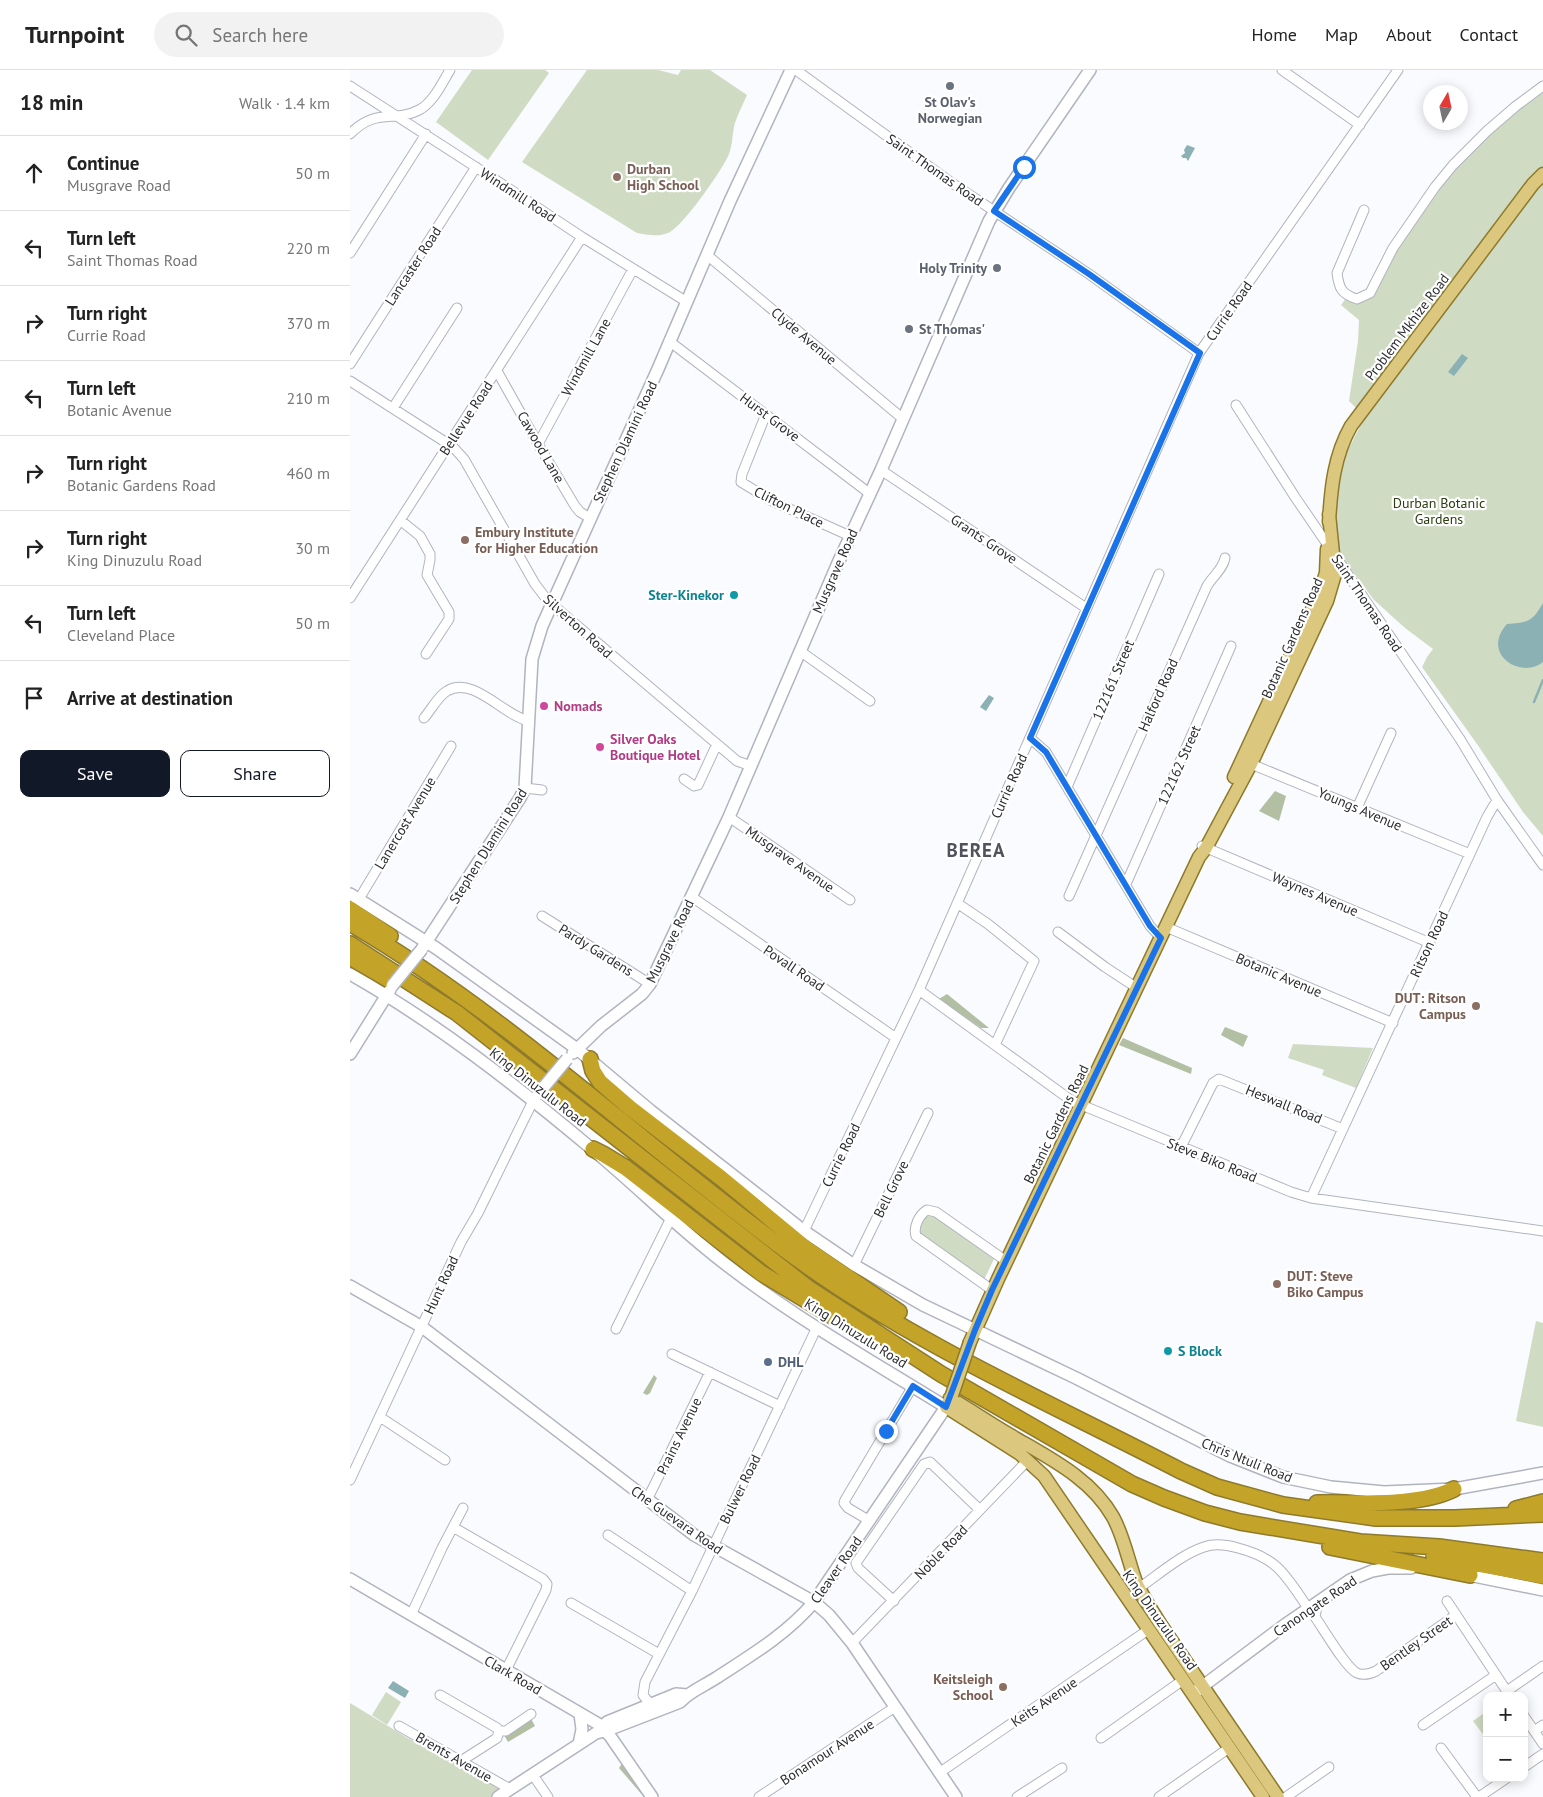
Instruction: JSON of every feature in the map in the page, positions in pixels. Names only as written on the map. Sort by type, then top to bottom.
[{"type":"highway","points":[[353,901],[402,944],[466,993],[488,1016]]},
{"type":"highway","points":[[350,923],[396,950],[488,1016],[797,1259],[831,1282],[945,1350],[1181,1471],[1217,1486],[1283,1505],[1376,1518],[1410,1520],[1543,1514]]},
{"type":"highway","points":[[350,944],[457,1013],[787,1273],[836,1308],[941,1374],[1097,1464],[1148,1491],[1205,1513],[1240,1522],[1296,1532],[1382,1544],[1439,1547],[1543,1561]]},
{"type":"highway","points":[[350,957],[413,995],[459,1026],[495,1043]]},
{"type":"highway","points":[[590,1059],[593,1071],[600,1082],[630,1108],[741,1194],[808,1250],[921,1327],[945,1350]]},
{"type":"highway","points":[[593,1149],[626,1168],[761,1273],[909,1361],[941,1374]]},
{"type":"highway","points":[[1283,1505],[1398,1501],[1435,1496],[1454,1489]]},
{"type":"highway","points":[[1498,1516],[1543,1502]]},
{"type":"highway","points":[[1296,1532],[1329,1547],[1470,1575]]},
{"type":"highway","points":[[1382,1544],[1452,1560],[1543,1576]]},
{"type":"main road","name":"Stephen Dlamini Road","points":[[350,1054],[389,990],[424,945],[525,788],[532,653],[542,626],[626,440],[706,255],[791,70]]},
{"type":"main road","name":"Musgrave Road","points":[[535,1098],[578,1048],[642,994],[650,984],[729,817],[850,536],[881,470],[902,418],[994,211],[1090,70]]},
{"type":"main road","name":"Problem Mkhize Road","points":[[1329,514],[1334,470],[1344,439],[1351,426],[1533,184],[1543,174]]},
{"type":"main road","name":"Botanic Gardens Road","points":[[949,1400],[972,1336],[992,1290],[1164,932],[1319,594],[1326,573],[1329,514]]},
{"type":"main road","name":"Botanic Gardens Road","points":[[1202,850],[1251,764],[1327,600],[1341,574],[1328,542]]},
{"type":"main road","points":[[353,901],[424,945],[578,1048],[651,1111],[804,1230],[854,1265],[972,1336]]},
{"type":"main road","name":"King Dinuzulu Road","points":[[350,974],[389,990],[461,1046],[535,1098],[704,1247],[736,1272],[817,1327],[913,1386],[949,1400],[1052,1460],[1073,1474],[1097,1495],[1105,1504],[1119,1529],[1139,1588],[1161,1625],[1278,1797]]},
{"type":"main road","name":"Che Guevara Road","points":[[350,1286],[422,1327],[694,1535],[814,1602],[829,1615],[852,1643],[956,1797]]},
{"type":"main road","name":"Chris Ntuli Road","points":[[972,1336],[1076,1378],[1230,1456],[1283,1477],[1356,1490],[1410,1492],[1454,1489],[1543,1472]]},
{"type":"main road","name":"King Dinuzulu Road","points":[[949,1400],[1028,1460],[1044,1476],[1263,1797]]},
{"type":"main road","name":"Cleaver Road","points":[[600,1730],[680,1702],[687,1695],[705,1685],[783,1632],[796,1621],[814,1602],[870,1521],[949,1400]]},
{"type":"main road","name":"Canongate Road","points":[[1192,1693],[1296,1616],[1314,1608],[1350,1580],[1372,1571],[1388,1568],[1419,1568],[1470,1575],[1543,1590]]},
{"type":"main road","name":"Clark Road","points":[[350,1580],[580,1714],[610,1736],[652,1797]]},
{"type":"main road","name":"Cleaver Road","points":[[600,1730],[650,1704],[676,1694],[687,1695]]},
{"type":"main road","points":[[579,1744],[582,1729],[580,1714]]},
{"type":"main road","points":[[498,1797],[600,1730]]},
{"type":"street","points":[[350,134],[365,121],[377,117],[407,114],[419,110],[425,105],[450,70]]},
{"type":"street","name":"Saint Thomas Road","points":[[796,70],[949,181],[1089,274],[1200,353]]},
{"type":"street","points":[[1282,70],[1360,125]]},
{"type":"street","name":"Currie Road","points":[[804,1230],[918,990],[1200,353],[1398,70]]},
{"type":"street","name":"Windmill Road","points":[[350,86],[582,237],[686,302]]},
{"type":"street","points":[[1364,210],[1338,273],[1338,284],[1342,290],[1347,296],[1357,299],[1370,293],[1393,248],[1421,206],[1453,165],[1487,131],[1543,86]]},
{"type":"street","points":[[350,253],[426,134]]},
{"type":"street","name":"Lancaster Road","points":[[350,364],[476,167]]},
{"type":"street","name":"Bellevue Road","points":[[350,598],[582,237]]},
{"type":"street","name":"Clyde Avenue","points":[[706,255],[902,418]]},
{"type":"street","name":"Windmill Lane","points":[[538,444],[633,269]]},
{"type":"street","points":[[393,408],[457,308]]},
{"type":"street","name":"Hurst Grove","points":[[669,341],[869,494]]},
{"type":"street","name":"Cawood Lane","points":[[497,371],[577,508],[590,518]]},
{"type":"street","name":"Silverton Road","points":[[350,380],[449,443],[464,459],[535,584],[551,604],[737,761],[751,766]]},
{"type":"street","points":[[1236,405],[1328,542]]},
{"type":"street","name":"Clifton Place","points":[[766,414],[742,474],[741,482],[772,501],[850,536]]},
{"type":"street","name":"Grants Grove","points":[[881,470],[1086,608]]},
{"type":"street","points":[[400,520],[422,538],[430,557],[427,575],[449,612],[449,619],[426,654]]},
{"type":"street","name":"Halford Road","points":[[1069,896],[1207,586],[1212,577],[1222,567],[1225,558]]},
{"type":"street","name":"122161 Street","points":[[1067,787],[1159,574]]},
{"type":"street","name":"Saint Thomas Road","points":[[1341,574],[1460,739],[1497,800],[1543,865]]},
{"type":"street","name":"122162 Street","points":[[1126,884],[1231,646]]},
{"type":"street","points":[[800,652],[870,702]]},
{"type":"street","points":[[424,718],[447,691],[463,688],[476,690],[516,716],[529,721]]},
{"type":"street","points":[[1357,808],[1391,733]]},
{"type":"street","name":"Botanic Avenue","points":[[1030,738],[1046,752],[1150,926],[1393,1023]]},
{"type":"street","points":[[684,780],[694,786],[698,785],[717,744]]},
{"type":"street","name":"Lanercost Avenue","points":[[353,901],[451,746]]},
{"type":"street","name":"Youngs Avenue","points":[[1251,764],[1470,854]]},
{"type":"street","points":[[525,788],[542,790]]},
{"type":"street","name":"Ritson Road","points":[[1311,1198],[1470,854],[1497,800]]},
{"type":"street","name":"Musgrave Avenue","points":[[729,817],[850,900]]},
{"type":"street","name":"Waynes Avenue","points":[[1202,850],[1430,943]]},
{"type":"street","name":"Povall Road","points":[[692,897],[896,1038]]},
{"type":"street","points":[[957,903],[988,924],[1034,962],[995,1045]]},
{"type":"street","name":"Pardy Gardens","points":[[542,916],[650,984]]},
{"type":"street","points":[[1058,932],[1137,988]]},
{"type":"street","name":"Steve Biko Road","points":[[918,990],[1072,1101],[1291,1192],[1311,1198],[1543,1231]]},
{"type":"street","name":"Heswall Road","points":[[1181,1147],[1216,1079],[1224,1080],[1344,1129]]},
{"type":"street","name":"Hunt Road","points":[[350,1480],[461,1242],[478,1213],[535,1098]]},
{"type":"street","name":"Bell Grove","points":[[854,1265],[928,1113]]},
{"type":"street","points":[[992,1290],[916,1236],[915,1228],[921,1215],[927,1210],[936,1212],[1006,1261]]},
{"type":"street","points":[[616,1328],[671,1218]]},
{"type":"street","name":"Bulwer Road","points":[[650,1704],[645,1699],[643,1691],[645,1682],[692,1590],[817,1327]]},
{"type":"street","points":[[672,1354],[780,1406]]},
{"type":"street","name":"Prains Avenue","points":[[647,1500],[710,1372]]},
{"type":"street","points":[[870,1521],[848,1508],[844,1503],[913,1386]]},
{"type":"street","points":[[380,1417],[445,1460]]},
{"type":"street","name":"Noble Road","points":[[852,1643],[1028,1460]]},
{"type":"street","points":[[894,1601],[858,1568],[856,1563],[924,1464],[930,1462],[980,1510]]},
{"type":"street","points":[[411,1615],[463,1508]]},
{"type":"street","points":[[453,1527],[543,1579],[548,1584],[506,1670]]},
{"type":"street","points":[[608,1535],[692,1590]]},
{"type":"street","points":[[1139,1588],[1190,1553],[1203,1547],[1223,1545],[1256,1553],[1269,1560],[1314,1608]]},
{"type":"street","points":[[1447,1601],[1507,1692]]},
{"type":"street","points":[[571,1603],[659,1654]]},
{"type":"street","name":"Bentley Street","points":[[1314,1608],[1350,1668],[1358,1674],[1366,1675],[1376,1671],[1456,1615]]},
{"type":"street","name":"Keits Avenue","points":[[939,1773],[1148,1630]]},
{"type":"street","points":[[1509,1692],[1543,1666]]},
{"type":"street","points":[[1423,1726],[1496,1675]]},
{"type":"street","points":[[1101,1738],[1183,1680]]},
{"type":"street","points":[[440,1695],[497,1728],[499,1731],[506,1731],[532,1714]]},
{"type":"street","name":"Bonamour Avenue","points":[[759,1797],[895,1707]]},
{"type":"street","points":[[1528,1722],[1543,1744]]},
{"type":"street","points":[[1534,1731],[1543,1725]]},
{"type":"street","name":"Brents Avenue","points":[[398,1726],[510,1789]]},
{"type":"street","points":[[461,1761],[496,1738],[499,1731]]},
{"type":"street","points":[[1159,1797],[1229,1748]]},
{"type":"street","points":[[1441,1748],[1478,1797],[1501,1782]]},
{"type":"street","points":[[1528,1763],[1543,1754]]},
{"type":"street","points":[[1286,1797],[1328,1767]]},
{"type":"street","points":[[1017,1797],[1062,1768]]},
{"type":"street","points":[[533,1775],[548,1797]]},
{"type":"green space","points":[[472,70],[545,70],[549,73],[488,160],[436,122]]},
{"type":"green space","points":[[587,70],[658,70],[678,75],[681,70],[710,70],[747,95],[735,123],[729,154],[725,161],[692,210],[683,221],[668,233],[649,235],[637,233],[522,162]]},
{"type":"green space","name":"Durban Botanic Gardens","points":[[1543,91],[1543,836],[1523,812],[1422,667],[1433,649],[1405,628],[1374,600],[1331,543],[1336,473],[1365,417],[1349,401],[1358,341],[1359,320],[1341,305],[1347,297],[1363,298],[1442,180],[1491,129]]},
{"type":"green space","points":[[1275,791],[1286,796],[1279,821],[1259,811]]},
{"type":"green space","points":[[947,994],[989,1028],[981,1028],[939,999]]},
{"type":"green space","points":[[1225,1027],[1248,1036],[1243,1047],[1221,1035]]},
{"type":"green space","points":[[1123,1038],[1192,1068],[1191,1074],[1119,1045]]},
{"type":"green space","points":[[1293,1044],[1373,1048],[1356,1088],[1322,1075],[1324,1070],[1288,1058]]},
{"type":"green space","points":[[933,1215],[994,1259],[984,1280],[920,1235],[919,1227],[922,1221],[925,1217]]},
{"type":"green space","points":[[1536,1321],[1543,1323],[1543,1427],[1516,1421]]},
{"type":"green space","points":[[654,1375],[657,1378],[650,1393],[647,1395],[643,1393]]},
{"type":"green space","points":[[386,1692],[401,1702],[387,1725],[372,1715]]},
{"type":"green space","points":[[350,1703],[406,1737],[504,1789],[492,1797],[350,1797]]},
{"type":"green space","points":[[1483,1714],[1483,1734],[1473,1721]]},
{"type":"green space","points":[[530,1717],[535,1726],[508,1742],[504,1735]]},
{"type":"green space","points":[[628,1755],[651,1784],[657,1797],[644,1797],[619,1768]]},
{"type":"water","points":[[1187,145],[1195,148],[1188,161],[1181,156],[1185,153],[1184,150]]},
{"type":"water","points":[[1462,354],[1468,358],[1454,376],[1448,372]]},
{"type":"water","points":[[1543,603],[1543,662],[1534,667],[1524,668],[1515,666],[1501,654],[1498,645],[1500,635],[1507,624],[1529,620],[1536,614]]},
{"type":"water","points":[[989,695],[994,698],[986,711],[980,707]]},
{"type":"water","points":[[393,1681],[409,1691],[405,1698],[388,1688]]},
{"type":"waterway","points":[[1534,702],[1543,680]]},
{"type":"place","name":"St Olav's Norwegian","points":[[950,86]]},
{"type":"place","name":"Durban High School","points":[[617,177]]},
{"type":"place","name":"Holy Trinity","points":[[997,268]]},
{"type":"place","name":"St Thomas'","points":[[909,329]]},
{"type":"place","name":"Embury Institute for Higher Education","points":[[465,540]]},
{"type":"place","name":"Ster-Kinekor","points":[[734,595]]},
{"type":"place","name":"Nomads","points":[[544,706]]},
{"type":"place","name":"Silver Oaks Boutique Hotel","points":[[600,747]]},
{"type":"place","name":"DUT: Ritson Campus","points":[[1476,1006]]},
{"type":"place","name":"DUT: Steve Biko Campus","points":[[1277,1284]]},
{"type":"place","name":"S Block","points":[[1168,1351]]},
{"type":"place","name":"DHL","points":[[768,1362]]},
{"type":"place","name":"Keitsleigh School","points":[[1003,1687]]},
{"type":"district","name":"BEREA","points":[[976,850]]},
{"type":"route","points":[[886,1431],[913,1386],[946,1407],[992,1290],[1161,938],[1150,926],[1046,752],[1030,738],[1200,353],[1089,274],[994,211],[1024,167]]}]
